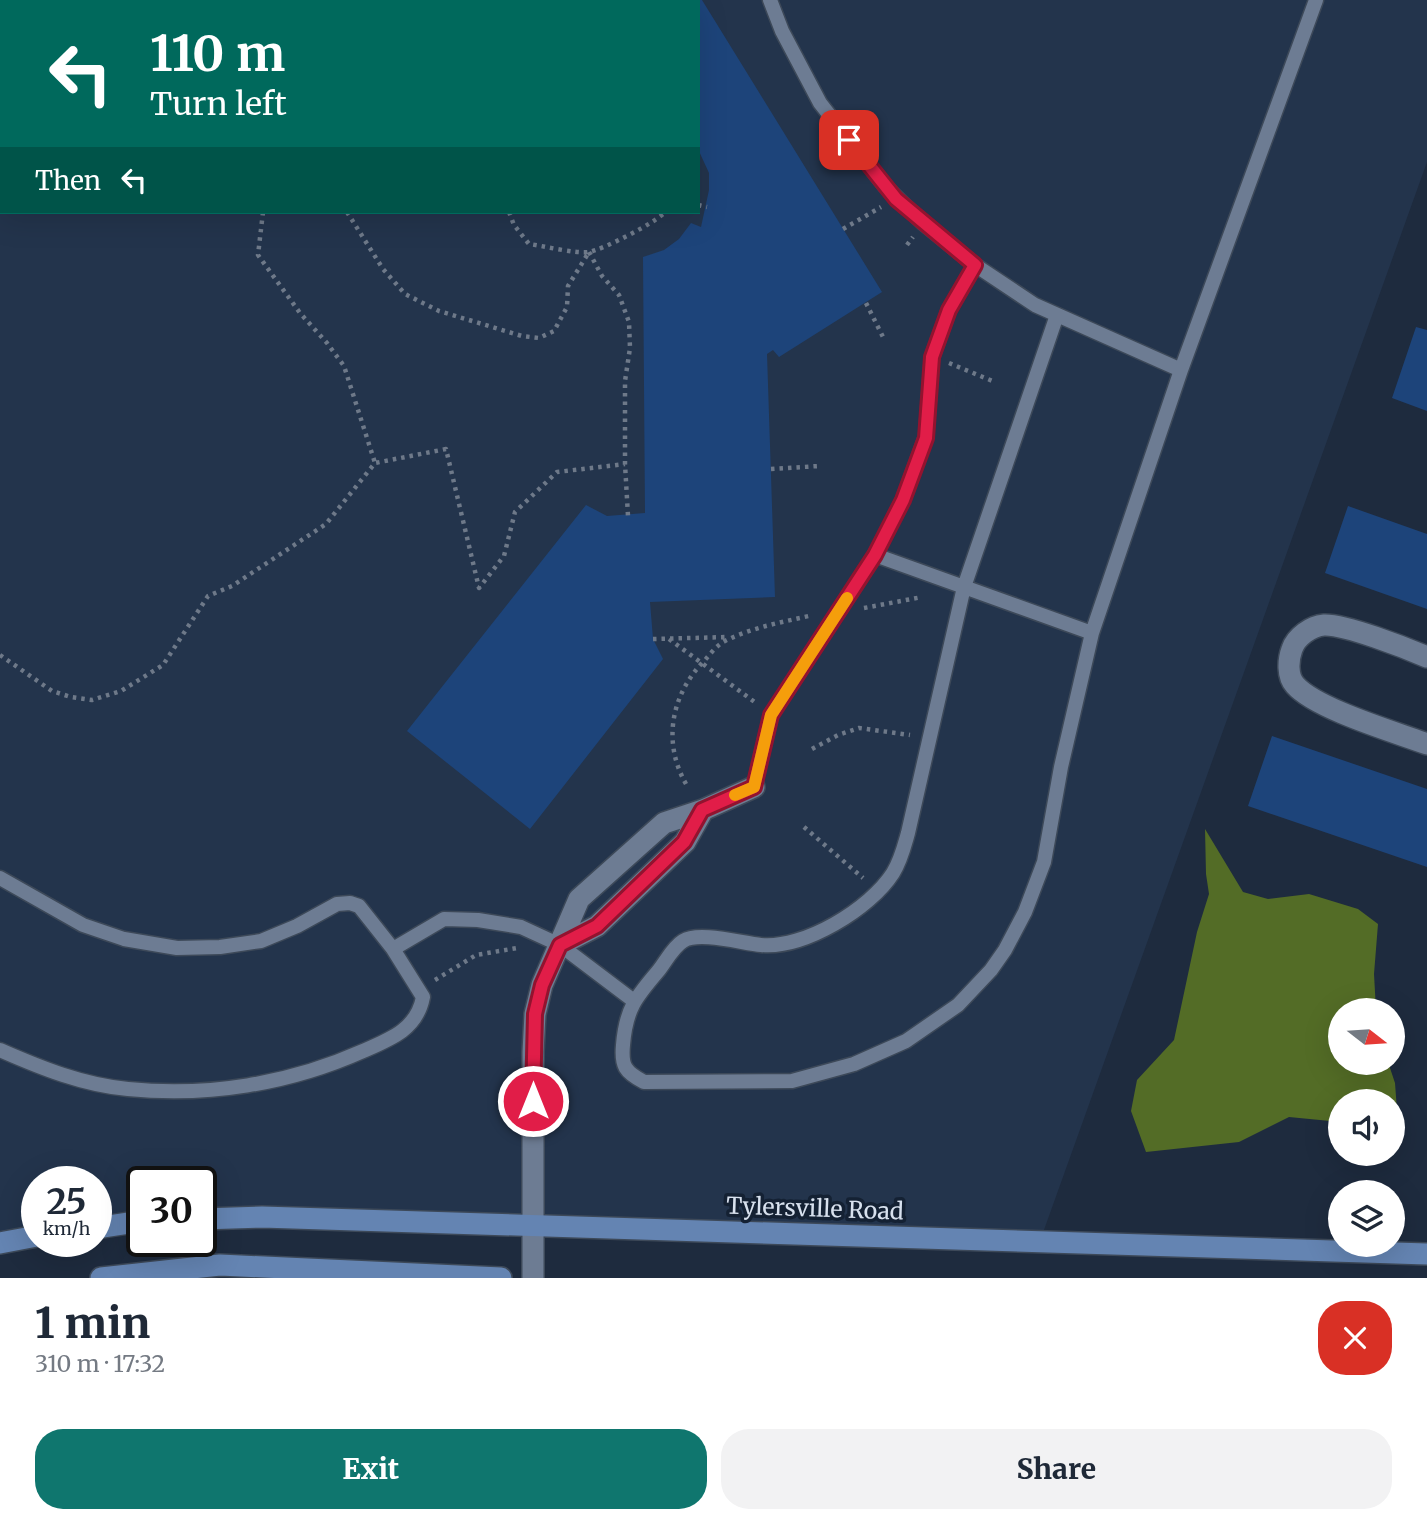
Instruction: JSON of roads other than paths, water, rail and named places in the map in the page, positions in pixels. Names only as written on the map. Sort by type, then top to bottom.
[{"type":"main road","name":"Tylersville Road","points":[[217,1218],[262,1217],[1427,1254]]},
{"type":"main road","points":[[0,1243],[21,1239]]},
{"type":"main road","points":[[101,1278],[220,1265],[500,1278]]},
{"type":"street","points":[[1427,657],[1342,627],[1323,625],[1305,632],[1292,648],[1288,667],[1294,685],[1326,707],[1427,744]]},
{"type":"street","points":[[533,1278],[535,1014],[542,985],[579,899],[664,823],[754,787]]},
{"type":"street","points":[[560,945],[597,926],[684,842],[702,810]]},
{"type":"lane","points":[[770,0],[782,30],[820,103],[896,199],[975,265],[1035,305],[1181,370]]},
{"type":"lane","points":[[1057,315],[964,587],[908,833],[892,875],[841,920],[801,939],[765,945],[694,936],[681,942],[634,1001],[624,1022],[621,1061],[630,1075],[644,1082],[792,1081],[854,1064],[906,1041],[958,1005],[991,970],[1005,950],[1025,912],[1044,862],[1061,767],[1092,633],[1181,370],[1316,0]]},
{"type":"lane","points":[[754,787],[771,715],[875,555],[903,500],[926,438],[932,357],[949,310],[975,265]]},
{"type":"lane","points":[[875,555],[1092,633]]},
{"type":"lane","points":[[0,878],[83,925],[124,939],[177,948],[234,945],[261,940],[297,926],[337,904],[350,903],[359,906],[393,949],[423,997],[421,1010],[413,1023],[385,1042],[330,1066],[283,1080],[228,1088],[177,1091],[126,1089],[39,1067],[0,1050]]},
{"type":"lane","points":[[393,949],[444,919],[478,920],[521,927],[560,945],[634,1001]]}]
